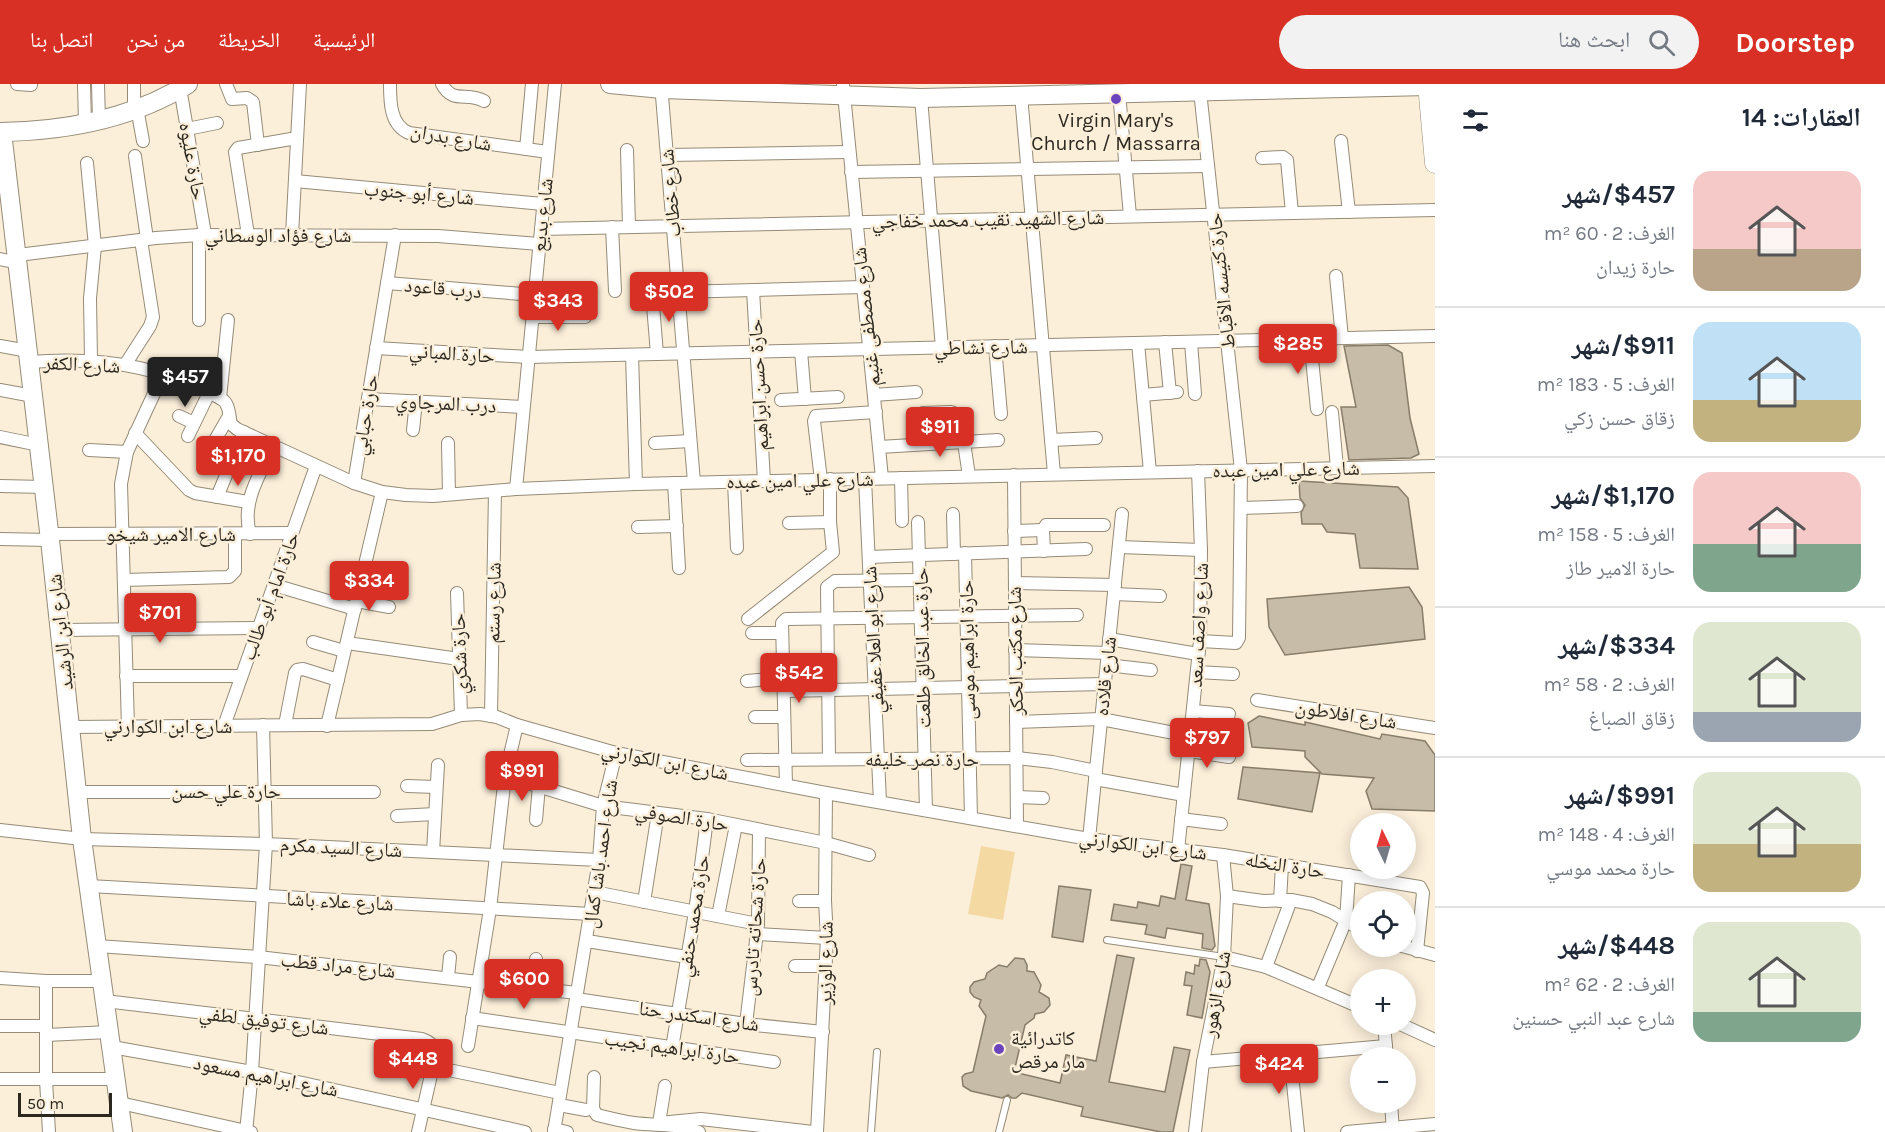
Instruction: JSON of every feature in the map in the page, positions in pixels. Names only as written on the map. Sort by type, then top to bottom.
[{"type":"main road","points":[[1428,85],[1435,164]]},
{"type":"street","points":[[17,84],[31,85]]},
{"type":"street","points":[[84,84],[92,122]]},
{"type":"street","points":[[92,122],[98,84]]},
{"type":"street","points":[[134,84],[136,109],[143,141]]},
{"type":"street","points":[[226,84],[232,99],[247,98],[253,102],[258,145]]},
{"type":"street","points":[[292,235],[300,84]]},
{"type":"street","name":"شارع بدران","points":[[390,84],[390,103],[394,117],[403,130],[548,152]]},
{"type":"street","points":[[442,84],[446,92],[451,95],[474,97],[484,101]]},
{"type":"street","points":[[526,149],[532,84]]},
{"type":"street","name":"شارع بديع","points":[[516,489],[555,84]]},
{"type":"street","points":[[610,84],[843,89],[921,98],[1085,89],[1121,93],[1428,85]]},
{"type":"street","points":[[1,129],[44,130],[92,122],[136,109],[184,86]]},
{"type":"street","name":"حارة عليوه","points":[[184,86],[187,129],[202,235],[199,320]]},
{"type":"street","name":"شارع خطاب","points":[[662,86],[694,482]]},
{"type":"street","name":"شارع مصطفى غنيم","points":[[843,89],[882,478]]},
{"type":"street","points":[[1022,91],[1054,474]]},
{"type":"street","name":"حارة كنيسه الاقباط","points":[[1197,91],[1208,166],[1241,470],[1239,638],[1236,643],[1200,641]]},
{"type":"street","points":[[1121,93],[1130,216]]},
{"type":"street","points":[[921,98],[942,348]]},
{"type":"street","points":[[187,129],[217,123]]},
{"type":"street","name":"شارع ابن الرشيد","points":[[1,129],[12,259],[29,356],[82,839],[123,1132]]},
{"type":"street","points":[[248,235],[235,155],[238,148],[297,138]]},
{"type":"street","points":[[1341,141],[1349,212]]},
{"type":"street","points":[[627,150],[629,227]]},
{"type":"street","points":[[667,155],[849,152]]},
{"type":"street","points":[[125,365],[150,326],[153,317],[135,156]]},
{"type":"street","points":[[1262,158],[1283,157],[1287,160],[1292,213]]},
{"type":"street","points":[[87,164],[95,246],[90,298],[92,360]]},
{"type":"street","points":[[851,172],[1208,166]]},
{"type":"street","name":"شارع أبو جنوب","points":[[295,181],[543,204]]},
{"type":"street","name":"شارع الشهيد نقيب محمد خفاجي","points":[[541,229],[1435,210]]},
{"type":"street","points":[[612,227],[615,291]]},
{"type":"street","name":"شارع فؤاد الوسطاني","points":[[12,259],[144,239],[202,235],[395,235],[467,237],[539,244]]},
{"type":"street","name":"حارة حبابي","points":[[354,483],[395,235]]},
{"type":"street","points":[[1336,276],[1342,338]]},
{"type":"street","name":"درب قاعود","points":[[387,283],[534,295]]},
{"type":"street","points":[[678,292],[863,287]]},
{"type":"street","name":"حارة حسن ابراهيم","points":[[753,290],[764,481]]},
{"type":"street","points":[[652,293],[657,354]]},
{"type":"street","points":[[532,317],[585,317]]},
{"type":"street","points":[[188,436],[194,423],[214,395],[228,320]]},
{"type":"street","name":"شارع نشاطي","points":[[528,357],[1435,336]]},
{"type":"street","points":[[1310,339],[1317,409]]},
{"type":"street","points":[[1143,396],[1174,393],[1165,342]]},
{"type":"street","points":[[1191,342],[1195,394]]},
{"type":"street","points":[[1137,343],[1150,472]]},
{"type":"street","name":"شارع الكفر","points":[[0,346],[29,356],[92,360],[125,365],[163,374],[214,395]]},
{"type":"street","points":[[994,346],[1001,414]]},
{"type":"street","name":"حارة المباني","points":[[376,348],[528,357]]},
{"type":"street","points":[[801,351],[805,399]]},
{"type":"street","points":[[632,355],[636,484]]},
{"type":"street","points":[[128,726],[121,484],[127,452],[163,374]]},
{"type":"street","points":[[0,390],[33,396]]},
{"type":"street","points":[[874,395],[916,392]]},
{"type":"street","points":[[214,395],[228,405],[231,424],[244,432],[354,483],[382,492],[327,726]]},
{"type":"street","points":[[781,400],[838,398]]},
{"type":"street","name":"درب المرجاوي","points":[[368,399],[523,407]]},
{"type":"street","points":[[413,430],[416,401]]},
{"type":"street","points":[[748,619],[832,553],[826,479],[814,421],[816,416],[876,412]]},
{"type":"street","points":[[923,413],[951,412],[958,414],[962,419],[969,476]]},
{"type":"street","points":[[1332,412],[1337,468]]},
{"type":"street","points":[[179,416],[194,423]]},
{"type":"street","points":[[214,441],[229,416]]},
{"type":"street","points":[[217,497],[244,432]]},
{"type":"street","points":[[135,433],[189,490],[248,502]]},
{"type":"street","points":[[0,437],[39,445]]},
{"type":"street","points":[[1051,440],[1096,438]]},
{"type":"street","points":[[879,447],[998,440]]},
{"type":"street","points":[[655,442],[690,441]]},
{"type":"street","points":[[448,443],[449,495]]},
{"type":"street","points":[[250,534],[246,521],[248,502],[273,446]]},
{"type":"street","points":[[89,450],[127,452]]},
{"type":"street","name":"حارة امام أبو طالب","points":[[224,726],[316,466]]},
{"type":"street","name":"شارع علي امين عبده","points":[[382,492],[406,495],[449,495],[516,489],[694,482],[1435,466]]},
{"type":"street","name":"شارع واصف سعد","points":[[1178,850],[1200,641],[1201,550],[1198,471]]},
{"type":"street","name":"شارع مكتب الحكر","points":[[1014,475],[1017,826]]},
{"type":"street","points":[[901,478],[902,521]]},
{"type":"street","name":"شارع ابو العلا عفيفي","points":[[865,479],[880,802]]},
{"type":"street","points":[[734,482],[737,548]]},
{"type":"street","points":[[674,483],[679,568]]},
{"type":"street","points":[[0,486],[44,487]]},
{"type":"street","name":"شارع رستم","points":[[491,716],[495,491]]},
{"type":"street","points":[[1241,508],[1297,506]]},
{"type":"street","name":"حارة ابراهيم موسى","points":[[952,514],[966,616],[970,818]]},
{"type":"street","name":"شارع قلاده","points":[[1089,839],[1122,514]]},
{"type":"street","points":[[789,523],[830,522]]},
{"type":"street","name":"حارة عبد الخالق طلعت","points":[[918,522],[926,810]]},
{"type":"street","points":[[1014,531],[1043,530],[1048,525],[1104,525]]},
{"type":"street","points":[[638,527],[676,526]]},
{"type":"street","points":[[1043,530],[1044,551]]},
{"type":"street","name":"شارع الامير شيخو","points":[[0,539],[122,534],[292,533]]},
{"type":"street","points":[[124,580],[226,578],[231,576],[234,571],[235,534]]},
{"type":"street","points":[[1119,547],[1201,550]]},
{"type":"street","points":[[869,557],[1086,549]]},
{"type":"street","points":[[829,759],[826,590],[829,584],[835,581],[920,580]]},
{"type":"street","points":[[1015,583],[1114,589],[1160,596]]},
{"type":"street","points":[[274,585],[356,605],[389,607]]},
{"type":"street","name":"حارة شكري","points":[[457,593],[461,715]]},
{"type":"street","points":[[786,785],[782,628],[786,619],[1077,615]]},
{"type":"street","points":[[60,630],[259,628]]},
{"type":"street","points":[[752,633],[782,628]]},
{"type":"street","points":[[1109,639],[1198,654]]},
{"type":"street","points":[[313,642],[459,659]]},
{"type":"street","points":[[1016,650],[1107,659],[1151,670]]},
{"type":"street","points":[[285,725],[297,670],[303,669],[338,680]]},
{"type":"street","points":[[1197,672],[1233,674]]},
{"type":"street","points":[[126,676],[241,676]]},
{"type":"street","points":[[747,681],[783,678]]},
{"type":"street","points":[[784,691],[1105,684]]},
{"type":"street","name":"شارع افلاطون","points":[[1257,700],[1435,728]]},
{"type":"street","points":[[1193,711],[1229,714]]},
{"type":"street","name":"شارع ابن الكوارني","points":[[70,727],[432,724],[461,715],[480,714],[616,753],[826,793],[1089,839],[1223,855]]},
{"type":"street","points":[[755,717],[784,717]]},
{"type":"street","points":[[1016,722],[1101,720],[1190,736]]},
{"type":"street","points":[[120,1103],[248,1131],[266,844],[263,725]]},
{"type":"street","points":[[468,1046],[490,909],[505,776],[517,725]]},
{"type":"street","points":[[1188,751],[1229,757]]},
{"type":"street","name":"شارع احمد باشا كمال","points":[[554,1131],[587,941],[599,860],[603,806],[616,753]]},
{"type":"street","name":"حارة نصر خليفه","points":[[747,760],[1017,758],[1052,762],[1096,775],[1184,795]]},
{"type":"street","points":[[433,852],[438,765]]},
{"type":"street","name":"حارة الصوفي","points":[[505,776],[603,806],[707,819],[826,843],[869,855]]},
{"type":"street","points":[[407,786],[436,787]]},
{"type":"street","points":[[536,820],[539,786]]},
{"type":"street","name":"حارة علي حسن","points":[[77,792],[374,792]]},
{"type":"street","name":"شارع الوزير","points":[[815,1132],[823,1032],[827,938],[826,793]]},
{"type":"street","points":[[1017,797],[1043,798]]},
{"type":"street","points":[[644,902],[658,813]]},
{"type":"street","points":[[397,816],[435,814]]},
{"type":"street","name":"حارة محمد حنفي","points":[[672,1048],[695,912],[707,819]]},
{"type":"street","points":[[1182,819],[1221,824]]},
{"type":"street","points":[[718,916],[736,825]]},
{"type":"street","name":"شارع السيد مكرم","points":[[0,830],[82,839],[266,844],[599,860]]},
{"type":"street","name":"حارة شحاته تادرس","points":[[746,1024],[758,929],[759,830]]},
{"type":"street","name":"حارة النخله","points":[[1223,855],[1418,886],[1423,893],[1417,951]]},
{"type":"street","name":"شارع الزهور","points":[[1195,1132],[1203,1062],[1224,957],[1227,896],[1223,855]]},
{"type":"street","points":[[1266,967],[1286,900],[1282,865]]},
{"type":"street","points":[[1318,987],[1346,920],[1349,875]]},
{"type":"street","name":"شارع علاء باشا","points":[[88,886],[591,914]]},
{"type":"street","points":[[594,892],[718,916],[758,929],[827,938]]},
{"type":"street","points":[[1227,896],[1312,904],[1350,923]]},
{"type":"street","points":[[799,901],[825,901]]},
{"type":"street","points":[[587,941],[687,957]]},
{"type":"street","name":"شارع مراد قطب","points":[[97,946],[258,957],[478,980],[534,987],[577,996]]},
{"type":"street","points":[[1417,951],[1435,955]]},
{"type":"street","points":[[448,977],[450,957]]},
{"type":"street","points":[[1224,957],[1266,967],[1350,1002]]},
{"type":"street","points":[[534,987],[536,959]]},
{"type":"street","points":[[795,966],[826,966]]},
{"type":"street","points":[[0,978],[102,981]]},
{"type":"street","points":[[46,981],[46,1080],[49,1132]]},
{"type":"street","name":"شارع اسكندر حنا","points":[[577,996],[746,1024],[823,1032]]},
{"type":"street","name":"شارع توفيق لطفي","points":[[105,1001],[422,1039],[430,1042],[434,1047],[436,1053],[434,1067]]},
{"type":"street","name":"حارة ابراهيم نجيب","points":[[472,1018],[774,1062]]},
{"type":"street","name":"شارع ابراهيم مسعود","points":[[0,1026],[111,1039],[525,1132]]},
{"type":"street","points":[[1416,1031],[1435,1040]]},
{"type":"street","points":[[1203,1062],[1290,1054],[1350,1053]]},
{"type":"street","points":[[1290,1054],[1298,1132]]},
{"type":"street","points":[[418,1132],[434,1067],[559,1099],[586,1110]]},
{"type":"street","points":[[594,1077],[595,1114],[642,1128],[659,1123],[690,1128],[815,1132]]},
{"type":"street","points":[[0,1079],[117,1080]]},
{"type":"street","points":[[659,1123],[665,1086]]},
{"type":"street","points":[[1392,1113],[1393,1130]]},
{"type":"street","points":[[1347,1132],[1393,1130],[1435,1124]]},
{"type":"street","points":[[554,1131],[567,1132]]},
{"type":"lane","points":[[1107,940],[1224,957]]},
{"type":"lane","points":[[871,1132],[877,1052]]},
{"type":"lane","points":[[999,1132],[1007,1100]]},
{"type":"shaded area","points":[[981,846],[1015,852],[1003,920],[968,914]]},
{"type":"building","points":[[1388,345],[1402,353],[1410,418],[1419,454],[1411,458],[1349,460],[1341,407],[1356,407],[1344,346]]},
{"type":"building","points":[[1299,481],[1398,487],[1408,498],[1418,569],[1360,568],[1355,534],[1327,532],[1322,524],[1302,524],[1301,513],[1305,505],[1300,498]]},
{"type":"building","points":[[1409,587],[1422,607],[1425,639],[1285,655],[1269,627],[1267,599]]},
{"type":"building","points":[[1259,716],[1305,725],[1305,722],[1380,739],[1382,734],[1425,741],[1435,755],[1435,811],[1372,809],[1366,791],[1374,778],[1322,774],[1305,757],[1305,751],[1252,747],[1248,723]]},
{"type":"building","points":[[1243,767],[1320,773],[1312,812],[1238,799]]},
{"type":"building","points":[[1181,864],[1192,866],[1186,900],[1209,904],[1215,946],[1212,950],[1202,948],[1203,934],[1167,928],[1165,938],[1145,934],[1147,925],[1111,920],[1114,904],[1137,908],[1138,902],[1159,906],[1161,896],[1175,899]]},
{"type":"building","points":[[1059,886],[1091,890],[1083,942],[1052,937]]},
{"type":"building","points":[[1117,955],[1134,958],[1109,1082],[1165,1092],[1174,1047],[1190,1050],[1173,1132],[1161,1132],[1081,1116],[1083,1107],[1022,1093],[1016,1098],[1008,1095],[1002,1098],[971,1091],[963,1086],[962,1077],[973,1072],[986,1016],[979,1006],[981,1000],[970,992],[970,987],[974,982],[985,979],[987,973],[999,965],[1007,967],[1015,958],[1024,959],[1027,971],[1034,972],[1041,985],[1039,992],[1049,998],[1050,1005],[1044,1012],[1035,1014],[1034,1018],[1025,1025],[1014,1072],[1060,1083],[1066,1055],[1096,1061]]},
{"type":"building","points":[[1200,959],[1206,960],[1210,972],[1202,1018],[1187,1015],[1192,986],[1184,985],[1186,972],[1194,974],[1195,965],[1199,966]]},
{"type":"place","name":"Virgin Mary's Church / Massarra","points":[[1116,99]]},
{"type":"place","name":"كاتدرائية مار مرقص","points":[[999,1049]]}]
